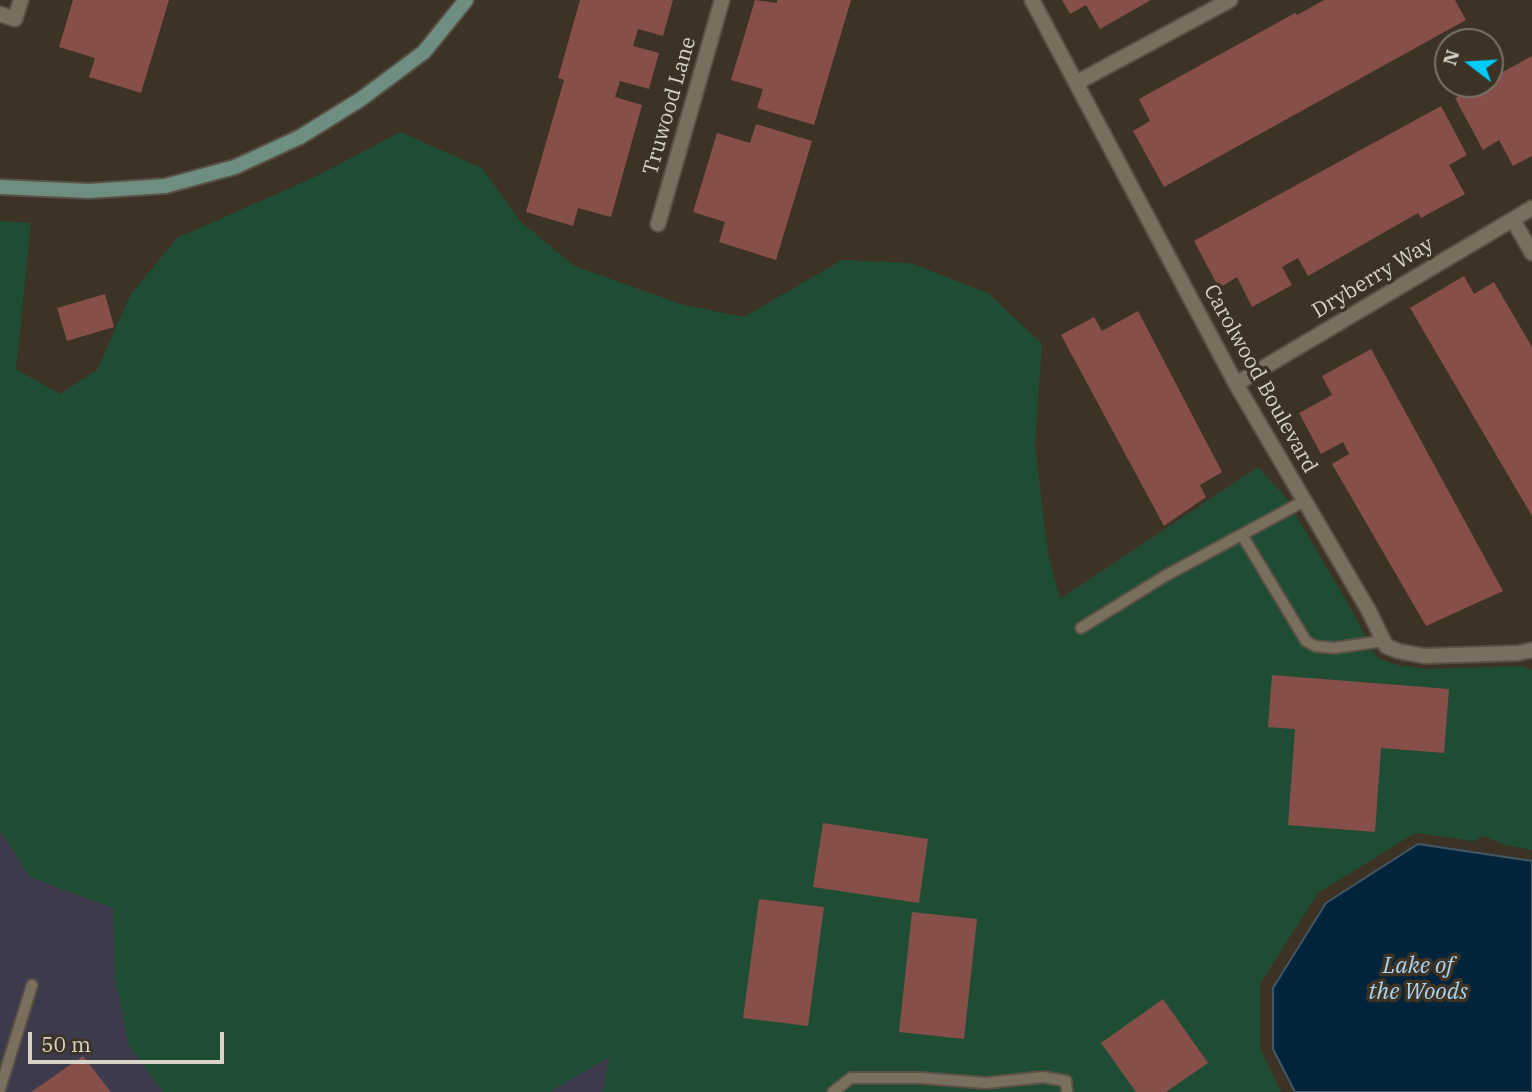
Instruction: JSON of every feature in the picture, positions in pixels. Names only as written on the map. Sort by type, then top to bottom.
[{"type":"street","points":[[0,14],[16,19],[21,0]]},
{"type":"street","points":[[0,187],[89,191],[165,186],[235,167],[300,137],[361,99],[424,52],[466,0]]},
{"type":"street","name":"Truwood Lane","points":[[658,224],[723,0]]},
{"type":"street","name":"Carolwood Boulevard","points":[[1032,0],[1236,384],[1369,611],[1383,641]]},
{"type":"street","points":[[1076,83],[1230,0]]},
{"type":"street","name":"Dryberry Way","points":[[1236,384],[1532,208]]},
{"type":"street","points":[[1513,220],[1532,253]]},
{"type":"street","points":[[1383,641],[1386,646],[1398,651],[1424,656],[1518,653],[1532,650]]},
{"type":"lane","points":[[1081,628],[1165,576],[1304,501]]},
{"type":"lane","points":[[1242,535],[1306,640],[1315,646],[1334,648],[1383,641]]},
{"type":"lane","points":[[0,1089],[32,985]]},
{"type":"lane","points":[[833,1092],[851,1078],[921,1078],[986,1083],[1043,1077],[1066,1081],[1067,1092]]},
{"type":"shaded area","points":[[0,830],[30,877],[113,908],[115,978],[129,1046],[163,1092],[0,1092]]},
{"type":"shaded area","points":[[610,1056],[603,1092],[550,1092]]},
{"type":"green space","points":[[400,132],[482,168],[519,220],[574,266],[684,305],[744,317],[842,260],[910,263],[988,293],[1042,344],[1035,446],[1048,554],[1060,599],[1258,467],[1284,495],[1355,616],[1372,651],[1380,659],[1397,665],[1425,669],[1523,666],[1532,670],[1532,850],[1505,845],[1484,836],[1473,841],[1415,833],[1318,893],[1260,984],[1260,1048],[1281,1092],[603,1092],[609,1057],[550,1092],[163,1092],[129,1046],[115,978],[113,908],[30,877],[0,830],[0,221],[31,223],[16,369],[60,394],[97,370],[131,294],[177,238],[317,176]]},
{"type":"water","name":"Lake of the Woods","points":[[1418,844],[1532,861],[1532,1092],[1295,1092],[1273,1049],[1273,988],[1326,903]]},
{"type":"building","points":[[73,0],[169,0],[141,93],[89,77],[95,58],[59,47]]},
{"type":"building","points":[[580,0],[673,0],[663,36],[638,29],[633,46],[659,53],[649,89],[620,81],[615,97],[642,105],[611,217],[578,208],[573,226],[526,212],[564,80],[558,78]]},
{"type":"building","points":[[755,0],[777,3],[777,0],[851,0],[814,125],[757,108],[763,89],[731,80]]},
{"type":"building","points":[[1062,0],[1151,0],[1100,29],[1086,5],[1070,14]]},
{"type":"building","points":[[1324,0],[1455,0],[1466,20],[1452,28],[1434,28],[1434,38],[1164,187],[1133,131],[1150,121],[1139,99],[1295,13],[1297,15]]},
{"type":"building","points":[[1532,56],[1532,156],[1513,166],[1499,140],[1483,150],[1455,98],[1504,98],[1504,71]]},
{"type":"building","points":[[1441,106],[1467,155],[1449,165],[1465,194],[1421,218],[1418,213],[1308,276],[1298,258],[1282,267],[1292,285],[1252,307],[1237,277],[1219,288],[1194,241]]},
{"type":"building","points":[[756,124],[812,141],[776,260],[719,242],[725,222],[693,212],[717,133],[750,143]]},
{"type":"building","points":[[1464,276],[1474,294],[1494,282],[1532,347],[1532,516],[1410,308]]},
{"type":"building","points":[[105,294],[114,327],[67,341],[57,308]]},
{"type":"building","points":[[1138,311],[1222,472],[1200,485],[1206,497],[1164,526],[1061,335],[1094,317],[1102,331]]},
{"type":"building","points":[[1371,349],[1503,591],[1426,626],[1332,464],[1349,454],[1343,442],[1321,454],[1299,413],[1332,395],[1322,376]]},
{"type":"building","points":[[1272,675],[1449,689],[1444,753],[1381,748],[1375,832],[1288,825],[1295,729],[1268,727]]},
{"type":"building","points":[[823,823],[928,839],[919,903],[813,887]]},
{"type":"building","points":[[759,899],[824,907],[808,1026],[743,1018]]},
{"type":"building","points":[[912,912],[977,919],[964,1039],[899,1032]]},
{"type":"building","points":[[1163,999],[1208,1063],[1166,1092],[1136,1092],[1101,1043]]},
{"type":"building","points":[[83,1056],[111,1092],[31,1092]]}]
